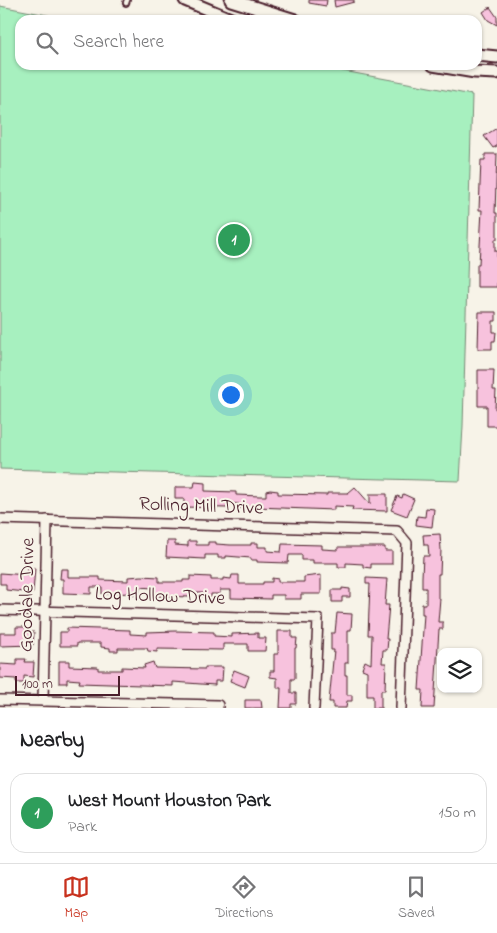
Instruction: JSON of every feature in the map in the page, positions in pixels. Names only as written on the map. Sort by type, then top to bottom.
[{"type":"main road","points":[[185,0],[221,15]]},
{"type":"main road","points":[[231,0],[279,15]]},
{"type":"main road","points":[[482,55],[497,57]]},
{"type":"main road","points":[[463,70],[497,73]]},
{"type":"street","name":"Rolling Mill Drive","points":[[0,519],[397,531],[407,543],[401,708]]},
{"type":"street","name":"Goodale Drive","points":[[43,701],[47,520]]},
{"type":"street","name":"Log Hollow Drive","points":[[0,610],[318,619],[314,708]]},
{"type":"street","points":[[0,700],[218,707]]},
{"type":"green space","points":[[0,6],[47,15],[15,15],[15,70],[338,70],[472,95],[460,481],[0,469]]},
{"type":"building","points":[[309,0],[327,0],[326,6],[309,3]]},
{"type":"building","points":[[334,0],[354,0],[354,2],[335,7]]},
{"type":"building","points":[[490,7],[497,17],[497,25],[488,20],[483,12]]},
{"type":"building","points":[[497,128],[497,146],[493,148],[484,136]]},
{"type":"building","points":[[485,154],[497,154],[495,213],[497,213],[497,239],[495,239],[495,251],[497,251],[497,287],[477,287],[482,210],[479,210],[481,160],[485,160]]},
{"type":"building","points":[[479,312],[496,312],[496,321],[493,321],[493,332],[496,332],[495,341],[492,341],[492,349],[478,349]]},
{"type":"building","points":[[478,370],[494,370],[493,390],[496,390],[495,409],[497,409],[497,426],[487,426],[487,406],[478,406]]},
{"type":"building","points":[[195,482],[205,483],[205,491],[236,492],[236,495],[260,496],[266,496],[266,491],[270,490],[278,491],[278,494],[327,495],[327,493],[348,493],[355,487],[370,504],[370,494],[387,494],[387,511],[352,510],[353,507],[334,506],[334,510],[256,507],[256,509],[239,508],[239,504],[228,503],[227,508],[184,507],[184,499],[175,499],[175,487],[194,487]]},
{"type":"building","points":[[403,494],[414,499],[407,516],[391,510],[397,496],[402,498]]},
{"type":"building","points":[[426,508],[434,509],[432,527],[416,525],[417,516],[425,517]]},
{"type":"building","points":[[440,534],[438,622],[443,622],[443,629],[439,629],[434,708],[422,708],[423,690],[419,690],[424,614],[422,614],[422,604],[426,604],[426,588],[422,588],[423,556],[429,556],[428,545],[424,545],[423,535]]},
{"type":"building","points":[[167,541],[175,541],[175,545],[188,546],[188,541],[196,541],[196,545],[208,545],[208,542],[230,545],[258,543],[258,547],[267,547],[267,551],[281,552],[282,544],[322,545],[322,549],[338,550],[338,547],[385,547],[385,551],[392,551],[392,564],[371,564],[371,568],[363,567],[363,564],[346,563],[346,567],[338,567],[338,563],[313,563],[313,560],[302,560],[302,555],[289,555],[288,563],[257,562],[257,560],[251,560],[251,558],[226,556],[226,558],[218,558],[218,555],[205,555],[205,559],[166,557]]},
{"type":"building","points":[[27,568],[35,568],[33,593],[6,590],[6,584],[0,584],[0,573],[27,575]]},
{"type":"building","points":[[61,569],[68,569],[68,577],[100,577],[100,580],[128,581],[128,577],[142,576],[159,577],[159,582],[183,582],[183,580],[190,580],[190,576],[211,577],[211,580],[223,580],[223,578],[231,579],[232,575],[239,575],[239,584],[263,584],[263,582],[272,582],[272,578],[278,579],[278,582],[304,582],[304,577],[321,575],[321,594],[301,594],[301,599],[284,599],[284,595],[271,595],[271,599],[231,598],[231,590],[220,590],[220,594],[211,594],[211,598],[203,597],[203,593],[190,593],[190,597],[151,596],[152,588],[140,587],[139,595],[133,595],[133,593],[102,594],[102,587],[91,587],[91,594],[63,593],[63,579],[60,579]]},
{"type":"building","points":[[366,578],[387,579],[385,605],[389,605],[386,639],[388,639],[387,650],[383,650],[382,663],[386,663],[385,690],[381,690],[381,708],[373,708],[373,696],[367,696],[367,671],[362,669],[365,661],[371,664],[372,635],[368,635],[370,584],[366,584]]},
{"type":"building","points":[[342,588],[350,589],[350,597],[342,597],[342,602],[332,602],[332,590],[342,590]]},
{"type":"building","points":[[337,613],[352,614],[351,630],[348,630],[348,663],[345,663],[345,675],[347,675],[347,695],[352,695],[352,701],[347,701],[346,708],[333,708],[333,702],[329,702],[334,650],[331,650],[331,633],[335,633]]},
{"type":"building","points":[[16,627],[26,627],[26,632],[34,632],[33,645],[0,646],[0,633],[16,633]]},
{"type":"building","points":[[67,628],[130,630],[130,634],[147,635],[147,632],[175,631],[214,632],[214,636],[232,637],[232,634],[258,633],[258,638],[266,638],[265,651],[248,651],[248,644],[223,644],[223,650],[157,649],[157,652],[148,651],[147,648],[118,648],[118,651],[110,651],[110,648],[101,647],[101,643],[77,643],[77,646],[60,646],[60,632],[67,632]]},
{"type":"building","points":[[278,631],[292,631],[292,638],[297,638],[295,648],[295,679],[291,679],[291,693],[296,693],[296,704],[291,704],[291,708],[280,708],[281,688],[277,688],[277,678],[270,677],[270,671],[274,671],[274,654],[278,654]]},
{"type":"building","points":[[17,659],[26,659],[25,662],[34,662],[33,677],[24,676],[24,683],[16,683],[16,679],[0,678],[0,664],[17,665]]},
{"type":"building","points":[[59,661],[69,661],[69,666],[98,667],[98,670],[122,670],[122,667],[145,668],[144,665],[153,662],[155,668],[205,669],[205,667],[223,667],[222,681],[215,681],[215,685],[173,682],[173,686],[79,683],[80,680],[67,679],[67,683],[59,683]]},
{"type":"building","points":[[234,670],[249,676],[245,687],[230,681]]},
{"type":"building","points":[[245,700],[261,700],[262,708],[245,708]]},
{"type":"place","name":"West Mount Houston Park","points":[[234,240]]}]
